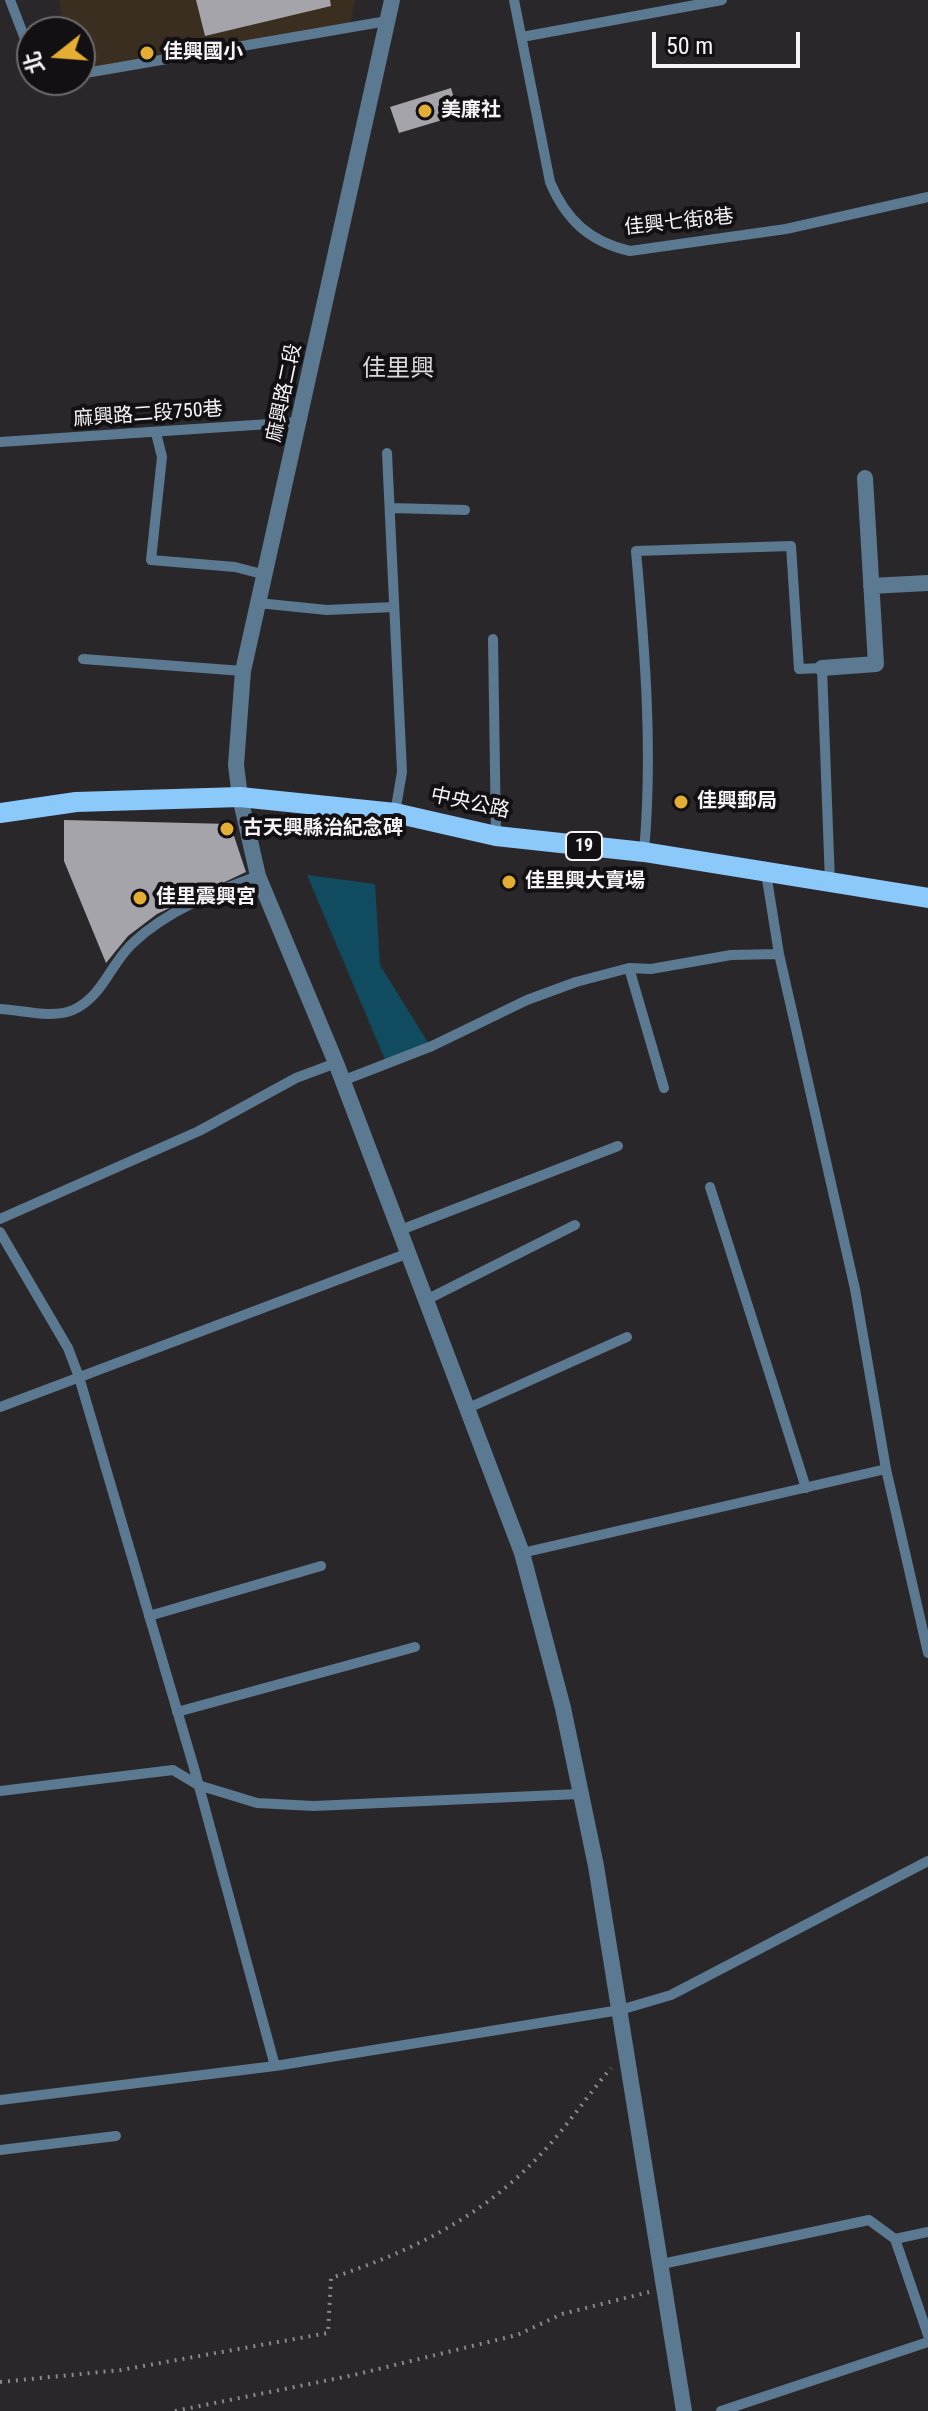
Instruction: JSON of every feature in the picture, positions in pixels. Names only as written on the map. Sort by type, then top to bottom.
[{"type":"main road","name":"中央公路","points":[[0,813],[76,802],[240,797],[395,813],[496,836],[644,852],[928,898]]},
{"type":"street","name":"麻興路二段","points":[[392,0],[243,671],[236,765],[258,876],[336,1063],[522,1553],[563,1708],[596,1866],[684,2411]]},
{"type":"street","points":[[822,668],[876,664],[865,478]]},
{"type":"street","points":[[871,586],[928,583]]},
{"type":"lane","name":"佳興七街8巷","points":[[514,0],[554,191],[584,233],[607,246],[630,251],[786,229],[928,197]]},
{"type":"lane","points":[[522,37],[722,0]]},
{"type":"lane","points":[[96,71],[387,21]]},
{"type":"lane","name":"麻興路二段750巷","points":[[0,442],[299,422]]},
{"type":"lane","points":[[156,433],[162,457],[151,560],[235,567],[266,575]]},
{"type":"lane","points":[[387,453],[402,772],[395,813]]},
{"type":"lane","points":[[391,508],[465,510]]},
{"type":"lane","points":[[644,852],[648,799],[648,679],[636,551],[791,546],[799,669],[822,668],[830,883]]},
{"type":"lane","points":[[258,603],[327,610],[394,607]]},
{"type":"lane","points":[[493,639],[496,836]]},
{"type":"lane","points":[[83,659],[243,671]]},
{"type":"lane","points":[[766,873],[779,954],[855,1289],[886,1469],[928,1653]]},
{"type":"lane","points":[[0,1009],[58,1013],[74,1010],[100,989],[134,941],[223,888],[258,876]]},
{"type":"lane","points":[[342,1081],[432,1046],[527,1000],[576,982],[629,968],[651,969],[731,955],[779,954]]},
{"type":"lane","points":[[629,968],[664,1088]]},
{"type":"lane","points":[[0,1219],[199,1131],[296,1078],[336,1063]]},
{"type":"lane","points":[[398,1231],[618,1146]]},
{"type":"lane","points":[[710,1187],[806,1488]]},
{"type":"lane","points":[[424,1301],[575,1225]]},
{"type":"lane","points":[[0,1232],[68,1348],[79,1377],[198,1785],[275,2066]]},
{"type":"lane","points":[[0,1407],[406,1254]]},
{"type":"lane","points":[[466,1409],[627,1337]]},
{"type":"lane","points":[[522,1553],[886,1469]]},
{"type":"lane","points":[[149,1616],[321,1566]]},
{"type":"lane","points":[[177,1712],[415,1647]]},
{"type":"lane","points":[[0,1791],[173,1770],[198,1785],[257,1803],[314,1806],[579,1794]]},
{"type":"lane","points":[[0,2100],[275,2066],[620,2010],[671,1995],[928,1861]]},
{"type":"lane","points":[[0,2150],[116,2136]]},
{"type":"lane","points":[[662,2264],[869,2220],[895,2239],[928,2335]]},
{"type":"lane","points":[[895,2239],[928,2232]]},
{"type":"lane","points":[[721,2411],[928,2342]]},
{"type":"path","points":[[0,2382],[121,2370],[328,2333],[331,2278],[397,2256],[475,2213],[541,2154],[626,2050]]},
{"type":"path","points":[[175,2411],[354,2375],[517,2335],[562,2314],[665,2287]]},
{"type":"shaded area","name":"佳興國小","points":[[59,0],[355,0],[349,32],[96,72],[96,16],[62,16]]},
{"type":"water","points":[[307,875],[375,884],[380,965],[429,1044],[386,1062]]},
{"type":"building","points":[[196,0],[330,0],[331,6],[205,36]]},
{"type":"building","name":"美廉社","points":[[451,88],[459,115],[399,133],[390,107]]},
{"type":"building","name":"佳里震興宮","points":[[64,820],[230,824],[246,872],[157,914],[128,936],[106,963],[64,861]]},
{"type":"place","name":"佳興國小","points":[[147,53]]},
{"type":"place","name":"美廉社","points":[[425,111]]},
{"type":"place","name":"佳興郵局","points":[[681,802]]},
{"type":"place","name":"古天興縣治紀念碑","points":[[227,829]]},
{"type":"place","name":"佳里興大賣場","points":[[509,882]]},
{"type":"place","name":"佳里震興宮","points":[[140,898]]},
{"type":"district","name":"佳里興","points":[[398,370]]}]
